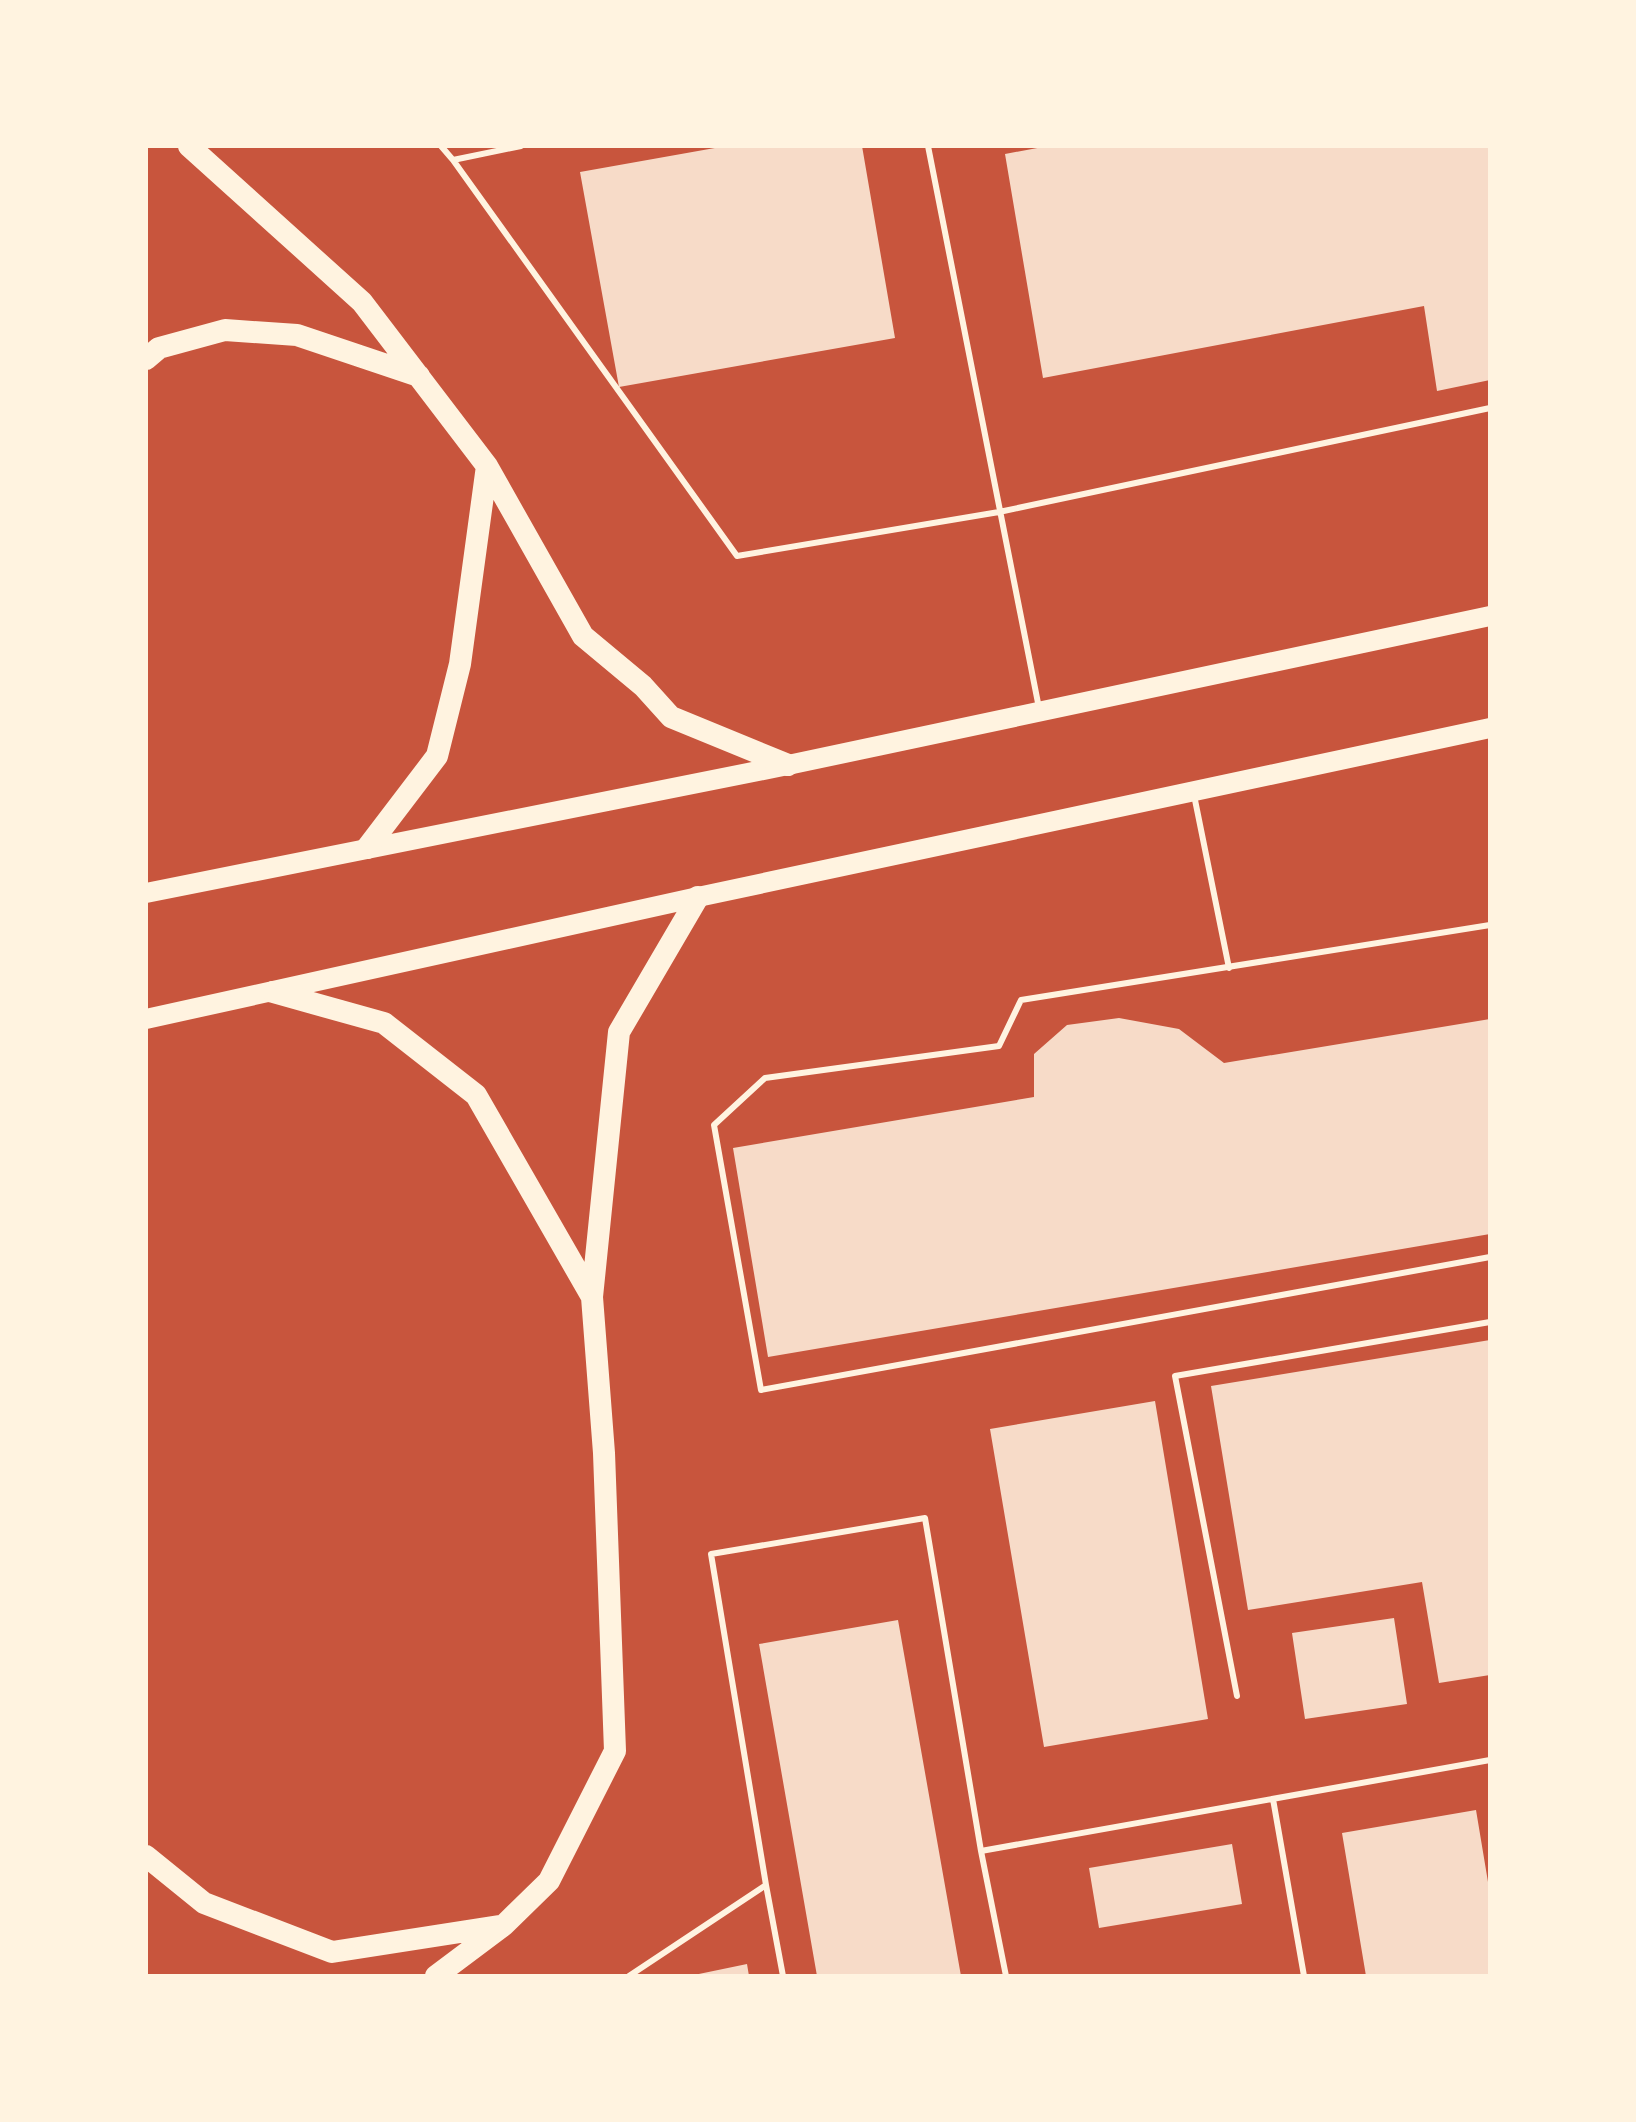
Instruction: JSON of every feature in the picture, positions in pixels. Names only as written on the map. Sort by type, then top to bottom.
[{"type":"highway","points":[[189,146],[362,302],[487,466],[583,636],[643,686],[671,717],[788,765]]},
{"type":"highway","points":[[146,359],[159,348],[225,330],[297,335],[420,377]]},
{"type":"highway","points":[[367,848],[437,756],[460,664],[487,466]]},
{"type":"highway","points":[[436,1976],[504,1925],[549,1881],[615,1751],[604,1453],[592,1297],[619,1032],[698,897]]},
{"type":"highway","points":[[273,992],[384,1023],[476,1095],[592,1297]]},
{"type":"highway","points":[[146,1856],[204,1903],[332,1952],[504,1925]]},
{"type":"main road","points":[[146,893],[788,765],[1490,616]]},
{"type":"main road","points":[[146,1019],[698,897],[1490,728]]},
{"type":"lane","points":[[441,146],[737,556],[999,512],[1490,408]]},
{"type":"lane","points":[[453,160],[521,146]]},
{"type":"lane","points":[[928,146],[1040,711]]},
{"type":"lane","points":[[1193,791],[1229,968]]},
{"type":"lane","points":[[1490,925],[1021,1000],[999,1046],[765,1078],[714,1125],[761,1390],[1490,1257]]},
{"type":"lane","points":[[1237,1696],[1175,1376],[1490,1322]]},
{"type":"lane","points":[[783,1976],[711,1554],[925,1518],[981,1851],[1006,1976]]},
{"type":"lane","points":[[981,1851],[1490,1760]]},
{"type":"lane","points":[[1273,1799],[1304,1976]]},
{"type":"lane","points":[[629,1976],[766,1885]]},
{"type":"building","points":[[726,146],[862,146],[895,338],[619,387],[580,172]]},
{"type":"building","points":[[1048,146],[1490,146],[1490,380],[1437,391],[1424,306],[1043,378],[1005,154]]},
{"type":"building","points":[[1119,1018],[1179,1029],[1224,1063],[1490,1019],[1490,1234],[768,1357],[733,1148],[1034,1097],[1034,1054],[1067,1025]]},
{"type":"building","points":[[1490,1340],[1490,1675],[1439,1683],[1422,1582],[1248,1610],[1211,1386]]},
{"type":"building","points":[[1155,1401],[1208,1719],[1044,1747],[990,1429]]},
{"type":"building","points":[[1394,1618],[1407,1704],[1305,1719],[1292,1633]]},
{"type":"building","points":[[898,1620],[961,1976],[817,1976],[759,1644]]},
{"type":"building","points":[[1476,1810],[1490,1894],[1490,1976],[1366,1976],[1342,1833]]},
{"type":"building","points":[[1232,1844],[1242,1904],[1099,1928],[1089,1868]]},
{"type":"building","points":[[747,1964],[749,1976],[694,1975]]}]
